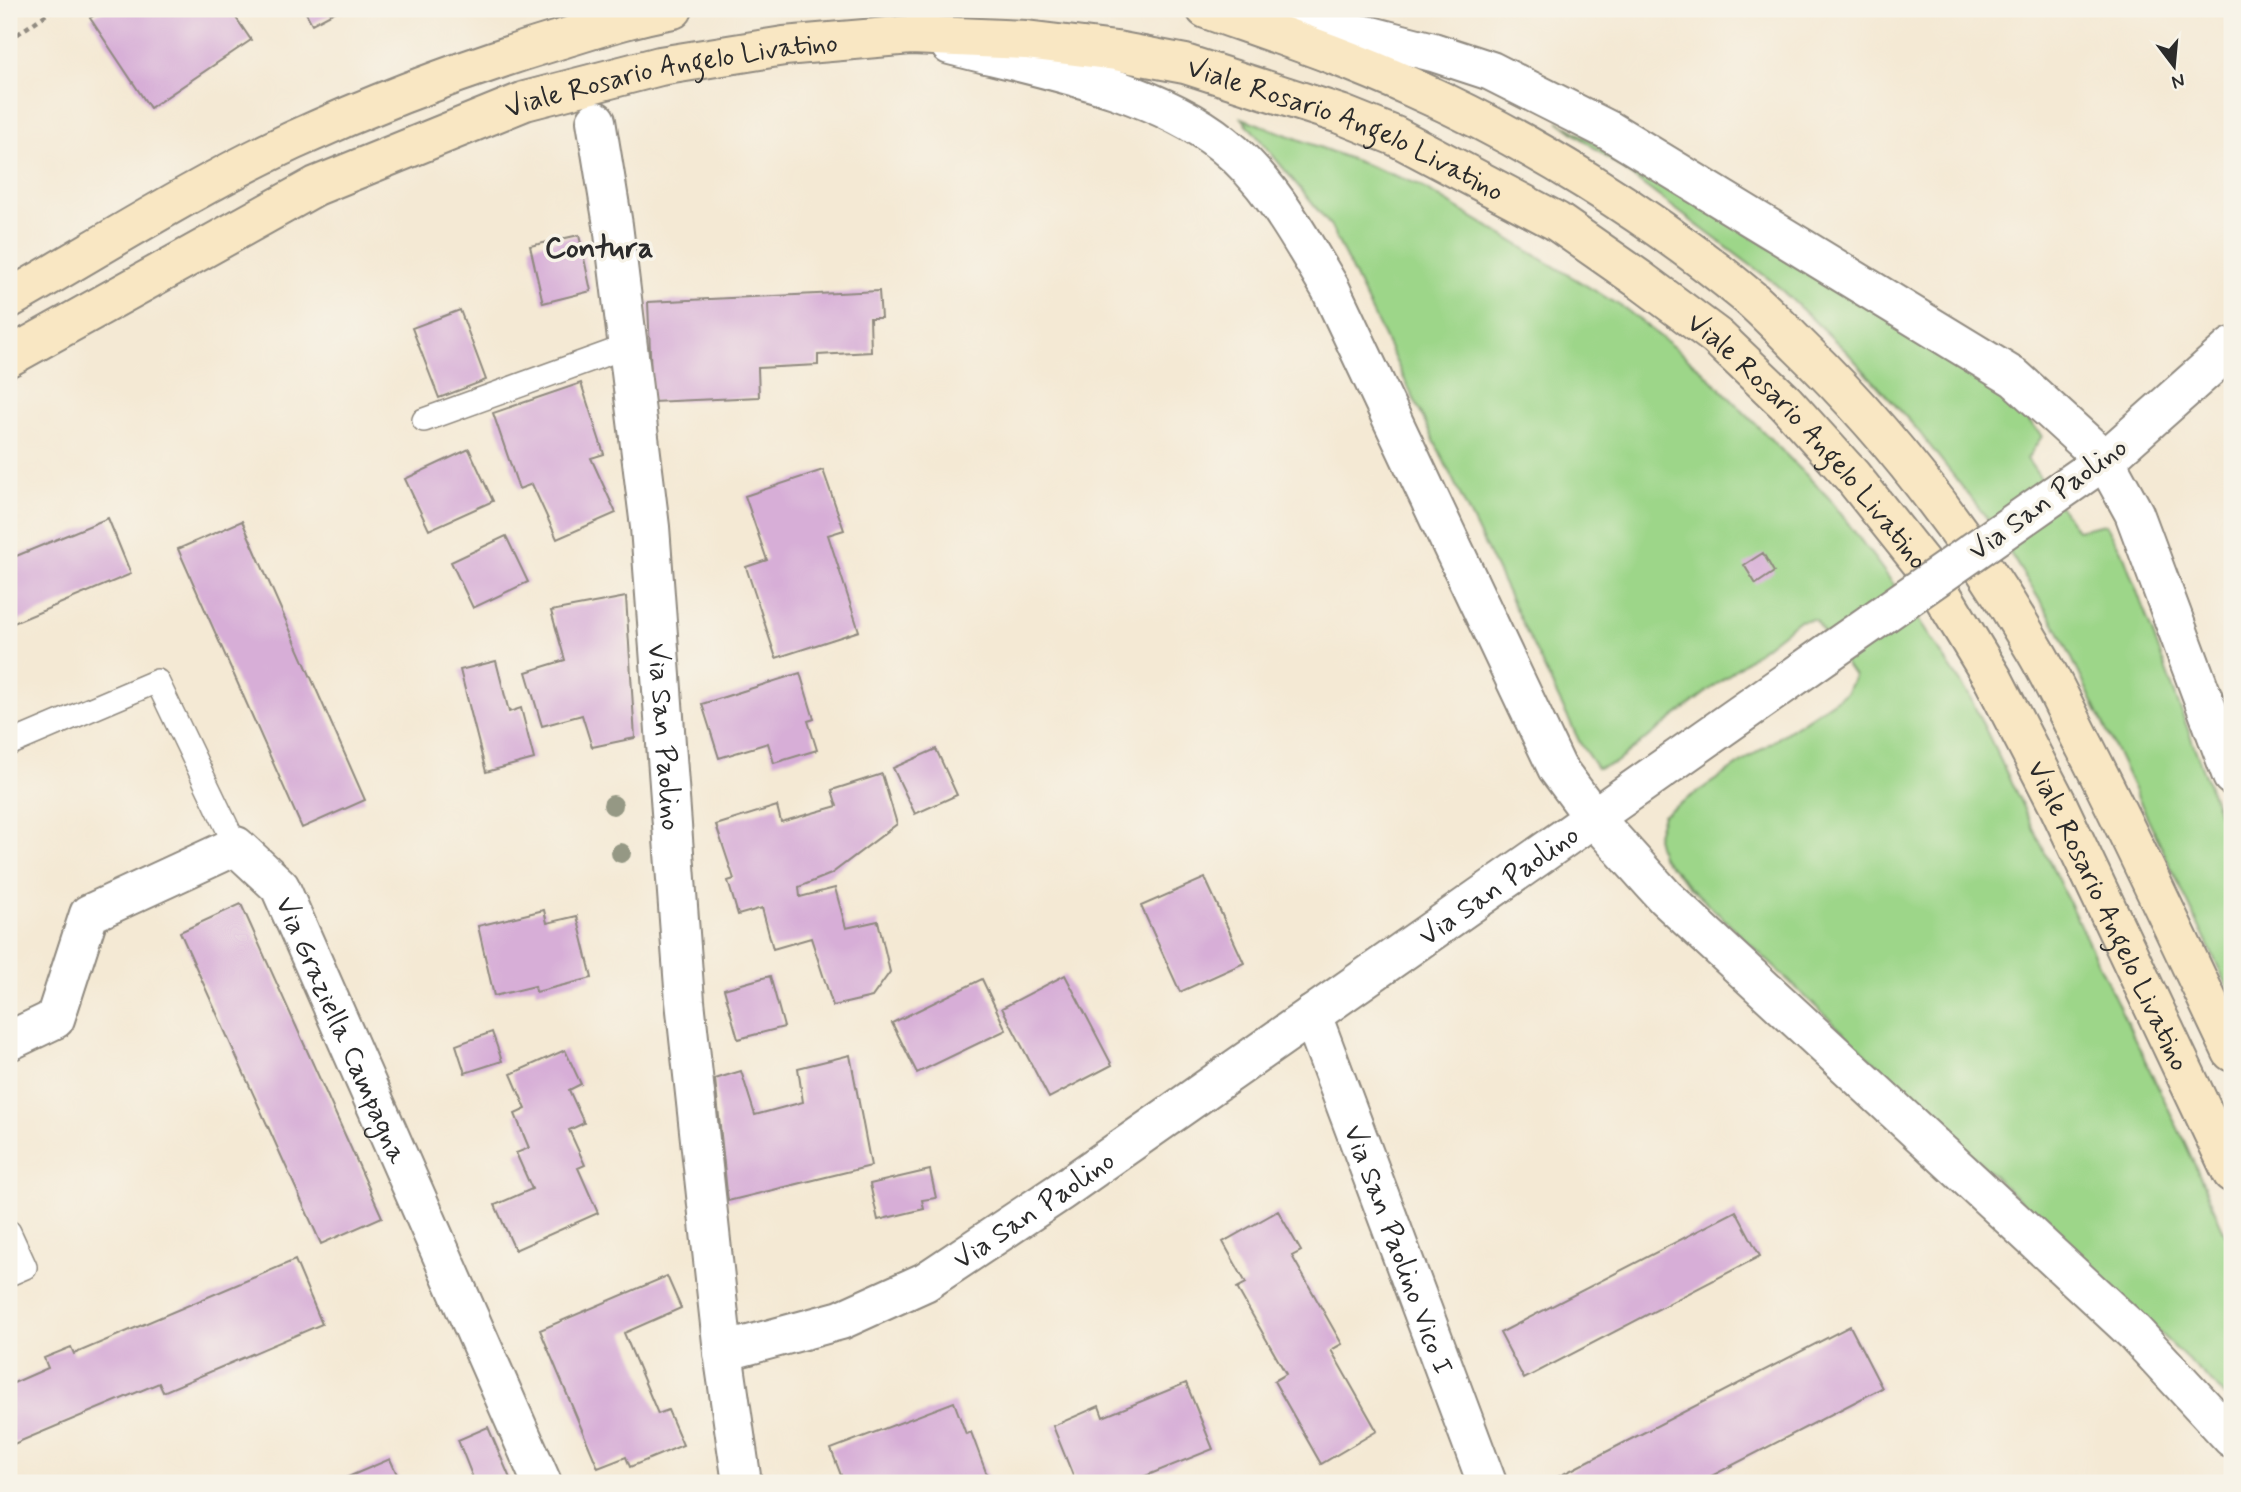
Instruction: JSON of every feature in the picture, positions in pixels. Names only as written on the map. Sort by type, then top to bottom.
[{"type":"main road","name":"Viale Rosario Angelo Livatino","points":[[9,299],[199,190],[291,142],[385,101],[511,55],[647,13],[673,9]]},
{"type":"main road","name":"Viale Rosario Angelo Livatino","points":[[1208,9],[1361,64],[1470,115],[1571,172],[1670,237],[1751,299],[1825,371],[1891,443],[1959,532],[2035,649],[2102,780],[2232,1052]]},
{"type":"main road","name":"Viale Rosario Angelo Livatino","points":[[9,357],[316,186],[525,101],[660,66],[785,46],[911,35],[1026,40],[1185,64],[1340,114],[1395,136],[1556,221],[1717,337],[1785,402],[1853,476],[1927,570],[1993,679],[2057,803],[2232,1173]]},
{"type":"street","points":[[1208,9],[1371,36],[1491,71],[1598,125],[2015,378],[2105,460],[2134,513],[2232,776]]},
{"type":"street","points":[[911,35],[1107,86],[1173,113],[1223,143],[1251,171],[1287,217],[1331,288],[1558,768],[1594,818],[1665,897],[2134,1332],[2232,1438]]},
{"type":"street","name":"Via San Paolino","points":[[596,121],[613,225],[650,527],[685,1001],[723,1352],[742,1483]]},
{"type":"street","name":"Via San Paolino","points":[[723,1352],[841,1320],[925,1282],[1060,1192],[2105,460],[2232,347]]},
{"type":"street","points":[[9,1041],[55,1019],[89,914],[236,846]]},
{"type":"street","name":"Via Graziella Campagna","points":[[236,846],[281,887],[542,1483]]},
{"type":"street","name":"Via San Paolino Vico I","points":[[1312,1015],[1487,1483]]},
{"type":"lane","points":[[424,420],[628,346]]},
{"type":"lane","points":[[9,744],[157,681],[236,846]]},
{"type":"lane","points":[[9,1232],[25,1267],[9,1274]]},
{"type":"path","points":[[9,40],[54,9]]},
{"type":"green space","points":[[1242,118],[1417,184],[1627,310],[1702,370],[1829,498],[1898,590],[1969,695],[2186,1145],[2232,1249],[2232,1402],[1690,887],[1661,856],[1656,837],[1663,815],[1847,692],[1854,676],[1814,619],[1798,621],[1615,763],[1597,768],[1581,745],[1330,225]]},
{"type":"green space","points":[[1558,121],[1992,380],[2042,436],[2027,459],[2077,530],[2106,524],[2124,556],[2232,849],[2232,996],[2059,631],[1993,526],[1915,427],[1847,352],[1773,282]]},
{"type":"building","points":[[105,9],[230,9],[251,40],[150,108],[90,18]]},
{"type":"building","points":[[304,9],[340,9],[312,24]]},
{"type":"building","points":[[579,235],[591,291],[543,303],[530,246]]},
{"type":"building","points":[[879,291],[881,318],[870,318],[871,352],[818,355],[818,365],[758,368],[759,397],[652,402],[648,302]]},
{"type":"building","points":[[460,310],[486,380],[439,398],[412,328]]},
{"type":"building","points":[[581,383],[604,454],[591,458],[616,513],[557,539],[532,484],[519,489],[493,413]]},
{"type":"building","points":[[469,449],[493,501],[429,530],[405,479]]},
{"type":"building","points":[[823,470],[844,530],[828,535],[859,631],[776,658],[746,567],[767,560],[745,496]]},
{"type":"building","points":[[108,518],[131,574],[9,625],[9,559]]},
{"type":"building","points":[[242,521],[365,800],[302,828],[178,549]]},
{"type":"building","points":[[506,536],[528,582],[473,608],[451,562]]},
{"type":"building","points":[[1763,553],[1774,572],[1756,584],[1744,565]]},
{"type":"building","points":[[626,597],[635,738],[592,747],[582,715],[542,726],[526,672],[565,660],[551,611]]},
{"type":"building","points":[[496,661],[509,712],[521,708],[534,759],[486,772],[460,670]]},
{"type":"building","points":[[800,673],[814,719],[808,721],[817,750],[774,763],[768,743],[719,758],[702,704]]},
{"type":"building","points":[[936,749],[957,795],[915,814],[893,768]]},
{"type":"building","points":[[882,774],[897,824],[831,874],[799,887],[800,897],[835,888],[846,928],[878,921],[890,972],[872,997],[833,1006],[811,938],[773,949],[762,908],[738,915],[728,881],[734,879],[716,825],[777,806],[781,822],[837,806],[832,790]]},
{"type":"building","points":[[1205,878],[1244,963],[1180,992],[1141,906]]},
{"type":"building","points":[[241,904],[382,1217],[321,1244],[180,932]]},
{"type":"building","points":[[544,910],[547,923],[577,916],[592,978],[536,992],[535,986],[494,996],[478,926]]},
{"type":"building","points":[[1065,975],[1112,1065],[1049,1098],[1002,1008]]},
{"type":"building","points":[[770,976],[784,1027],[738,1039],[724,989]]},
{"type":"building","points":[[982,979],[1006,1030],[917,1073],[892,1023]]},
{"type":"building","points":[[492,1032],[502,1061],[465,1073],[456,1045]]},
{"type":"building","points":[[565,1050],[581,1084],[569,1090],[584,1123],[569,1130],[585,1165],[578,1168],[598,1213],[515,1250],[495,1205],[532,1189],[516,1153],[529,1148],[515,1114],[526,1109],[511,1074]]},
{"type":"building","points":[[850,1055],[871,1166],[728,1201],[715,1079],[741,1071],[755,1115],[803,1102],[798,1068]]},
{"type":"building","points":[[930,1170],[936,1198],[922,1200],[924,1209],[878,1220],[870,1184]]},
{"type":"building","points":[[1278,1211],[1301,1251],[1292,1256],[1342,1344],[1331,1350],[1377,1431],[1321,1464],[1274,1381],[1286,1374],[1237,1288],[1246,1283],[1223,1242]]},
{"type":"building","points":[[1736,1211],[1760,1256],[1524,1379],[1500,1333]]},
{"type":"building","points":[[295,1260],[322,1324],[163,1392],[159,1383],[9,1446],[9,1385],[48,1368],[44,1358],[71,1347],[74,1354]]},
{"type":"building","points":[[667,1276],[681,1308],[624,1333],[658,1414],[668,1410],[683,1445],[630,1467],[626,1457],[598,1468],[540,1330]]},
{"type":"building","points":[[1850,1326],[1882,1388],[1698,1483],[1546,1483]]},
{"type":"building","points":[[1186,1383],[1213,1449],[1128,1483],[1076,1483],[1053,1426],[1099,1406],[1103,1417]]},
{"type":"building","points":[[954,1402],[966,1434],[971,1432],[990,1483],[844,1483],[831,1449]]},
{"type":"building","points":[[488,1427],[512,1483],[475,1483],[458,1440]]},
{"type":"building","points":[[390,1459],[401,1483],[334,1483]]},
{"type":"tunnel","points":[[576,9],[595,115]]},
{"type":"district","name":"Contura","points":[[599,247]]}]
